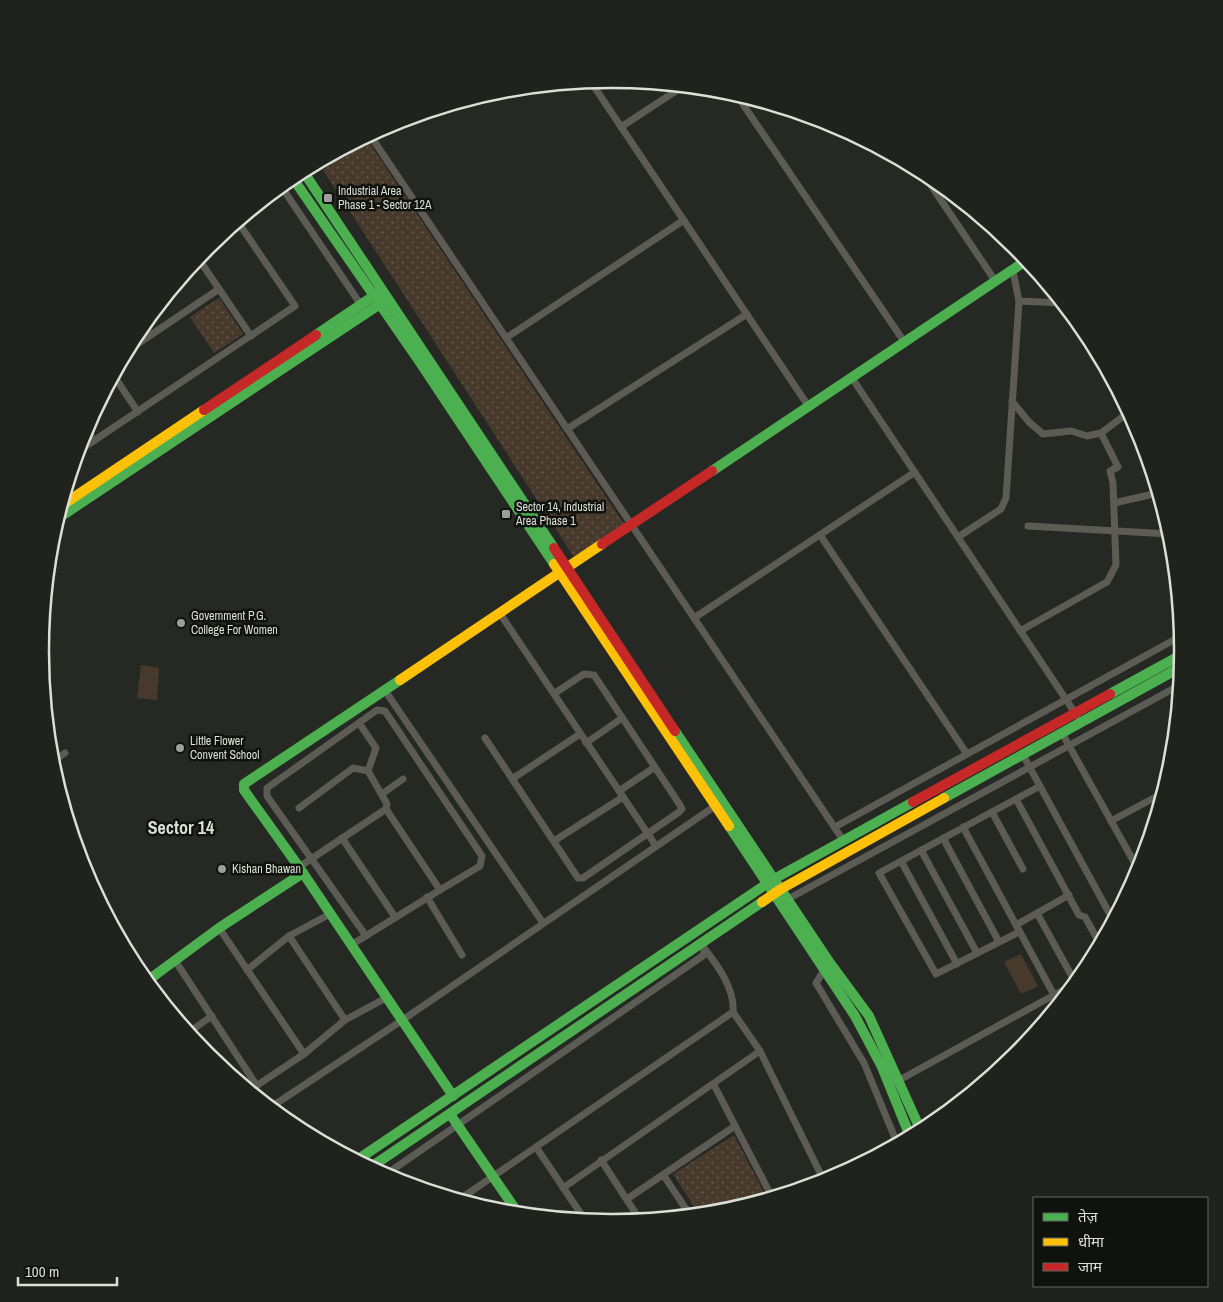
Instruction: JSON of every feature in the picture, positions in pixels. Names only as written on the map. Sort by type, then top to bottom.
[{"type":"street","points":[[595,88],[809,407]]},
{"type":"street","points":[[621,127],[673,92]]},
{"type":"street","points":[[743,104],[905,343]]},
{"type":"street","points":[[374,141],[843,840]]},
{"type":"street","points":[[308,178],[563,570]]},
{"type":"street","points":[[297,184],[563,570],[778,891],[823,972],[854,1016],[917,1123]]},
{"type":"street","points":[[935,191],[996,282]]},
{"type":"street","points":[[286,193],[361,305]]},
{"type":"street","points":[[506,338],[684,220]]},
{"type":"street","points":[[89,444],[295,306],[241,227]]},
{"type":"street","points":[[203,265],[251,336]]},
{"type":"street","points":[[512,1205],[458,1124],[452,1112],[451,1098],[301,870],[244,790],[244,784],[1020,265]]},
{"type":"street","points":[[958,538],[1001,509],[1006,498],[1019,301],[1013,270]]},
{"type":"street","points":[[142,341],[219,289]]},
{"type":"street","points":[[66,513],[385,294]]},
{"type":"street","points":[[69,500],[361,305],[376,301]]},
{"type":"street","points":[[1019,301],[1054,303]]},
{"type":"street","points":[[567,430],[747,314]]},
{"type":"street","points":[[852,378],[1078,718]]},
{"type":"street","points":[[118,382],[138,412]]},
{"type":"street","points":[[1012,401],[1029,422],[1043,434],[1071,431],[1087,436],[1101,433],[1122,416]]},
{"type":"street","points":[[1020,631],[1107,582],[1116,565],[1114,483],[1110,471],[1118,467],[1101,433]]},
{"type":"street","points":[[92,437],[94,441]]},
{"type":"street","points":[[694,618],[914,472]]},
{"type":"street","points":[[1114,503],[1152,494]]},
{"type":"street","points":[[1028,526],[1161,534]]},
{"type":"street","points":[[820,535],[967,754]]},
{"type":"street","points":[[499,612],[656,846]]},
{"type":"street","points":[[835,827],[1174,641]]},
{"type":"street","points":[[377,1163],[703,945],[778,891],[1062,733],[1078,718],[1174,660]]},
{"type":"street","points":[[363,1156],[771,881],[843,840],[1078,718],[1173,672]]},
{"type":"street","points":[[486,738],[578,878],[583,878],[682,809],[594,675],[584,674],[555,693]]},
{"type":"street","points":[[788,899],[1173,689]]},
{"type":"street","points":[[384,690],[544,923]]},
{"type":"street","points":[[350,945],[366,936],[427,897],[480,866],[482,856],[385,711],[377,710],[267,788],[267,796],[366,936]]},
{"type":"street","points":[[586,743],[622,718]]},
{"type":"street","points":[[359,723],[376,748],[368,771]]},
{"type":"street","points":[[1062,733],[1133,860]]},
{"type":"street","points":[[512,779],[580,734]]},
{"type":"street","points":[[59,757],[65,753]]},
{"type":"street","points":[[1023,755],[1109,913]]},
{"type":"street","points":[[554,841],[621,794],[655,767]]},
{"type":"street","points":[[299,808],[353,768],[368,771],[387,804],[386,809],[440,890]]},
{"type":"street","points":[[382,794],[403,779]]},
{"type":"street","points":[[1040,786],[879,873],[936,974],[999,942],[1037,913],[1069,895]]},
{"type":"street","points":[[1111,821],[1155,797]]},
{"type":"street","points":[[1016,799],[1079,915],[1085,917],[1096,937]]},
{"type":"street","points":[[277,1103],[401,1021],[719,803]]},
{"type":"street","points":[[153,977],[301,870],[312,858],[386,809]]},
{"type":"street","points":[[992,812],[1022,869]]},
{"type":"street","points":[[963,827],[1054,995]]},
{"type":"street","points":[[342,838],[395,917]]},
{"type":"street","points":[[943,838],[999,942]]},
{"type":"street","points":[[921,850],[977,953]]},
{"type":"street","points":[[901,861],[957,964]]},
{"type":"street","points":[[778,891],[788,899],[869,1016],[894,1083],[908,1129]]},
{"type":"street","points":[[427,897],[462,955]]},
{"type":"street","points":[[1037,913],[1070,976]]},
{"type":"street","points":[[247,970],[289,936],[330,914]]},
{"type":"street","points":[[220,928],[304,1054]]},
{"type":"street","points":[[289,936],[345,1020]]},
{"type":"street","points":[[703,945],[734,998],[733,1012],[760,1051],[820,1173]]},
{"type":"street","points":[[393,1170],[704,955],[703,945]]},
{"type":"street","points":[[176,962],[258,1086],[304,1054],[345,1020],[386,998]]},
{"type":"street","points":[[823,972],[816,983],[864,1063],[895,1137]]},
{"type":"street","points":[[894,1083],[1060,992]]},
{"type":"street","points":[[466,1195],[733,1012]]},
{"type":"street","points":[[194,1028],[212,1016]]},
{"type":"street","points":[[563,1188],[601,1160],[714,1085],[760,1051]]},
{"type":"street","points":[[714,1085],[769,1191]]},
{"type":"street","points":[[627,1199],[664,1176],[735,1126]]},
{"type":"street","points":[[536,1147],[580,1213]]},
{"type":"street","points":[[601,1160],[636,1213]]},
{"type":"street","points":[[664,1176],[686,1209]]},
{"type":"shaded area","points":[[370,143],[624,524],[574,557],[323,170]]},
{"type":"shaded area","points":[[219,298],[243,334],[214,353],[190,317]]},
{"type":"shaded area","points":[[141,665],[159,668],[157,700],[137,698]]},
{"type":"shaded area","points":[[1021,954],[1038,986],[1021,994],[1004,962]]},
{"type":"shaded area","points":[[734,1135],[764,1193],[695,1207],[673,1174]]},
{"type":"traffic: fast","points":[[308,178],[554,548]]},
{"type":"traffic: fast","points":[[297,184],[419,361],[554,564]]},
{"type":"traffic: fast","points":[[712,471],[1020,265]]},
{"type":"traffic: fast","points":[[316,335],[378,293]]},
{"type":"traffic: fast","points":[[66,513],[383,302]]},
{"type":"traffic: fast","points":[[1110,694],[1174,659]]},
{"type":"traffic: fast","points":[[944,798],[1173,671]]},
{"type":"traffic: fast","points":[[400,680],[244,784],[244,790],[299,867],[453,1096]]},
{"type":"traffic: fast","points":[[675,731],[830,963],[869,1016],[917,1123]]},
{"type":"traffic: fast","points":[[363,1156],[774,879],[913,802]]},
{"type":"traffic: fast","points":[[729,826],[855,1016],[882,1067],[907,1129]]},
{"type":"traffic: fast","points":[[153,977],[219,928],[303,873]]},
{"type":"traffic: fast","points":[[378,1163],[762,902]]},
{"type":"traffic: fast","points":[[450,1114],[512,1205]]},
{"type":"traffic: slow","points":[[69,500],[204,410]]},
{"type":"traffic: slow","points":[[400,680],[602,544]]},
{"type":"traffic: slow","points":[[554,564],[729,826]]},
{"type":"traffic: slow","points":[[762,902],[781,889],[944,798]]},
{"type":"traffic: jam","points":[[204,410],[316,335]]},
{"type":"traffic: jam","points":[[602,544],[712,471]]},
{"type":"traffic: jam","points":[[554,548],[675,731]]},
{"type":"traffic: jam","points":[[913,802],[1110,694]]},
{"type":"place","name":"Industrial Area Phase 1 - Sector 12A","points":[[328,198]]},
{"type":"place","name":"Sector 14, Industrial Area Phase 1","points":[[506,514]]},
{"type":"place","name":"Government P.G. College For Women","points":[[181,623]]},
{"type":"place","name":"Little Flower Convent School","points":[[180,748]]},
{"type":"place","name":"Kishan Bhawan","points":[[222,869]]},
{"type":"district","name":"Sector 14","points":[[181,828]]}]
